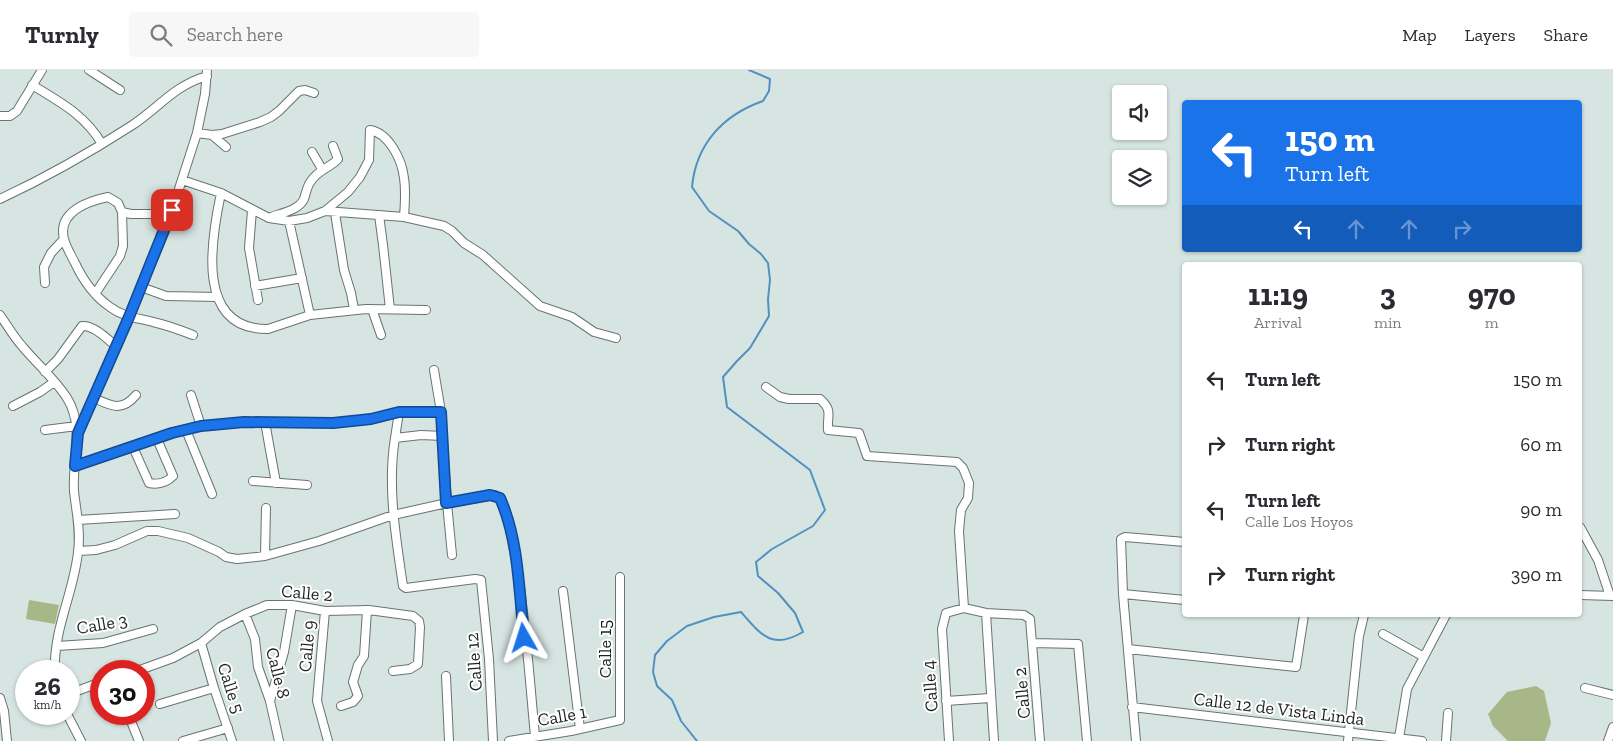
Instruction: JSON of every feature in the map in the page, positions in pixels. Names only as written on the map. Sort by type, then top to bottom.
[{"type":"street","points":[[0,116],[14,114],[42,70]]},
{"type":"street","points":[[89,70],[120,90]]},
{"type":"street","points":[[77,430],[94,398],[167,226],[197,133],[207,73]]},
{"type":"street","points":[[0,199],[53,173],[102,144],[149,114],[181,86],[207,73]]},
{"type":"street","points":[[32,85],[76,113],[89,124],[102,144]]},
{"type":"street","points":[[197,133],[212,135],[235,131],[271,117],[299,91],[305,90],[314,93]]},
{"type":"street","points":[[182,180],[222,193],[269,218],[289,221],[307,218],[325,211],[348,192],[360,177],[369,160],[370,130],[377,131],[389,143],[398,159],[404,176],[404,217]]},
{"type":"street","points":[[212,135],[226,147]]},
{"type":"street","points":[[269,218],[298,206],[303,201],[311,181],[322,169],[338,159],[333,146]]},
{"type":"street","points":[[312,152],[322,169]]},
{"type":"street","points":[[222,193],[214,231],[212,258],[214,282],[218,297],[229,315],[236,321],[252,327],[268,329],[310,315],[354,309],[426,310]]},
{"type":"street","points":[[95,294],[120,256],[123,246],[122,212],[118,203],[108,197],[90,200],[73,211],[63,229],[64,239],[86,284],[95,294],[110,307],[129,317],[155,322],[193,335]]},
{"type":"street","points":[[252,210],[249,248],[258,300]]},
{"type":"street","points":[[325,211],[404,217],[444,226],[464,243],[483,255],[540,306],[572,317],[594,332],[616,338]]},
{"type":"street","points":[[122,212],[150,214]]},
{"type":"street","points":[[335,213],[344,270],[354,309]]},
{"type":"street","points":[[378,215],[390,309]]},
{"type":"street","points":[[289,221],[310,315]]},
{"type":"street","points":[[45,283],[44,267],[51,253],[64,239]]},
{"type":"street","points":[[256,286],[302,278]]},
{"type":"street","points":[[141,287],[166,296],[218,297]]},
{"type":"street","points":[[372,309],[381,335]]},
{"type":"street","points":[[0,315],[20,344],[67,398],[75,416],[77,430],[74,490],[78,520],[78,551],[54,660]]},
{"type":"street","points":[[45,372],[62,355],[82,326],[94,329],[116,346]]},
{"type":"street","points":[[434,370],[441,412],[446,503],[452,555]]},
{"type":"street","points":[[14,406],[54,382]]},
{"type":"street","points":[[766,387],[780,397],[789,399],[820,399],[829,411],[828,430],[859,433],[867,456],[957,462],[963,468],[969,484],[968,498],[961,510],[959,531],[964,608],[986,613],[994,741]]},
{"type":"street","points":[[94,398],[108,405],[118,406],[130,402],[136,395]]},
{"type":"street","points":[[190,395],[201,426]]},
{"type":"street","points":[[75,466],[201,426],[265,422],[333,423],[371,419],[399,412],[441,412]]},
{"type":"street","points":[[393,515],[392,470],[399,412]]},
{"type":"street","points":[[265,422],[276,483]]},
{"type":"street","points":[[45,430],[77,430]]},
{"type":"street","points":[[186,430],[212,494]]},
{"type":"street","points":[[395,438],[421,435],[442,436]]},
{"type":"street","points":[[133,447],[149,483],[157,485],[173,476],[156,439]]},
{"type":"street","points":[[253,481],[307,485]]},
{"type":"street","points":[[78,551],[96,550],[115,545],[147,531],[158,531],[188,538],[226,557],[236,559],[265,556],[319,541],[393,515],[490,495],[500,498],[516,559],[534,736]]},
{"type":"street","points":[[265,556],[266,508]]},
{"type":"street","points":[[78,520],[176,514]]},
{"type":"street","name":"Calle 12","points":[[393,515],[404,588],[475,579],[481,580],[489,659],[493,741]]},
{"type":"street","points":[[1136,741],[1123,594],[1121,539],[1125,537],[1182,542]]},
{"type":"street","points":[[1582,595],[1612,596],[1598,560],[1583,540]]},
{"type":"street","name":"Calle 15","points":[[620,577],[620,720]]},
{"type":"street","points":[[562,591],[580,729]]},
{"type":"street","points":[[1123,594],[1182,600]]},
{"type":"street","name":"Calle 2","points":[[155,664],[173,658],[201,643],[220,627],[246,614],[267,605],[292,605],[325,611],[367,610],[412,616],[419,621],[418,664],[410,669],[394,671]]},
{"type":"street","points":[[270,701],[284,652],[292,605]]},
{"type":"street","name":"Calle 4","points":[[949,741],[942,630],[946,613],[964,608]]},
{"type":"street","points":[[341,706],[353,702],[358,696],[353,682],[358,665],[364,656],[367,610]]},
{"type":"street","name":"Calle 9","points":[[325,611],[316,701],[328,741]]},
{"type":"street","name":"Calle 2","points":[[986,613],[1028,616],[1040,741]]},
{"type":"street","name":"Calle 8","points":[[246,614],[255,639],[258,667],[270,701],[279,741]]},
{"type":"street","points":[[1128,649],[1296,668],[1304,617]]},
{"type":"street","points":[[1348,741],[1359,636],[1364,617]]},
{"type":"street","points":[[1399,738],[1407,689],[1445,617]]},
{"type":"street","name":"Calle 3","points":[[57,646],[103,643],[153,629]]},
{"type":"street","points":[[1383,634],[1424,657]]},
{"type":"street","name":"Calle 5","points":[[201,643],[232,741]]},
{"type":"street","points":[[1032,644],[1076,643],[1079,646],[1087,741]]},
{"type":"street","points":[[446,676],[449,741]]},
{"type":"street","points":[[160,704],[214,688]]},
{"type":"street","points":[[1585,688],[1613,695]]},
{"type":"street","points":[[0,698],[4,711],[7,741]]},
{"type":"street","points":[[946,701],[990,698]]},
{"type":"street","name":"Calle 12 de Vista Linda","points":[[1132,707],[1422,741]]},
{"type":"street","points":[[1446,741],[1448,713]]},
{"type":"street","name":"Calle 1","points":[[509,741],[620,720]]},
{"type":"street","points":[[73,725],[81,741]]},
{"type":"street","points":[[132,725],[139,741]]},
{"type":"street","points":[[1608,741],[1613,727]]},
{"type":"street","points":[[183,741],[228,728]]},
{"type":"green space","points":[[29,600],[59,605],[55,624],[26,619]]},
{"type":"green space","points":[[1536,686],[1544,691],[1551,723],[1545,741],[1508,741],[1493,726],[1488,714],[1507,692]]},
{"type":"waterway","points":[[697,741],[681,721],[672,700],[657,686],[653,672],[655,655],[667,641],[687,626],[714,617],[741,612],[755,628],[768,638],[783,640],[803,632],[795,613],[778,593],[758,576],[756,562],[772,549],[813,526],[825,510],[810,470],[727,407],[723,377],[750,348],[769,316],[770,280],[768,263],[738,231],[709,211],[692,187],[699,157],[714,133],[736,114],[763,101],[769,91],[770,79],[749,70]]},
{"type":"route","points":[[172,210],[129,317],[78,433],[75,466],[172,433],[201,426],[244,422],[333,423],[371,419],[399,412],[441,412],[446,503],[490,495],[500,498],[516,559],[524,638]]}]
